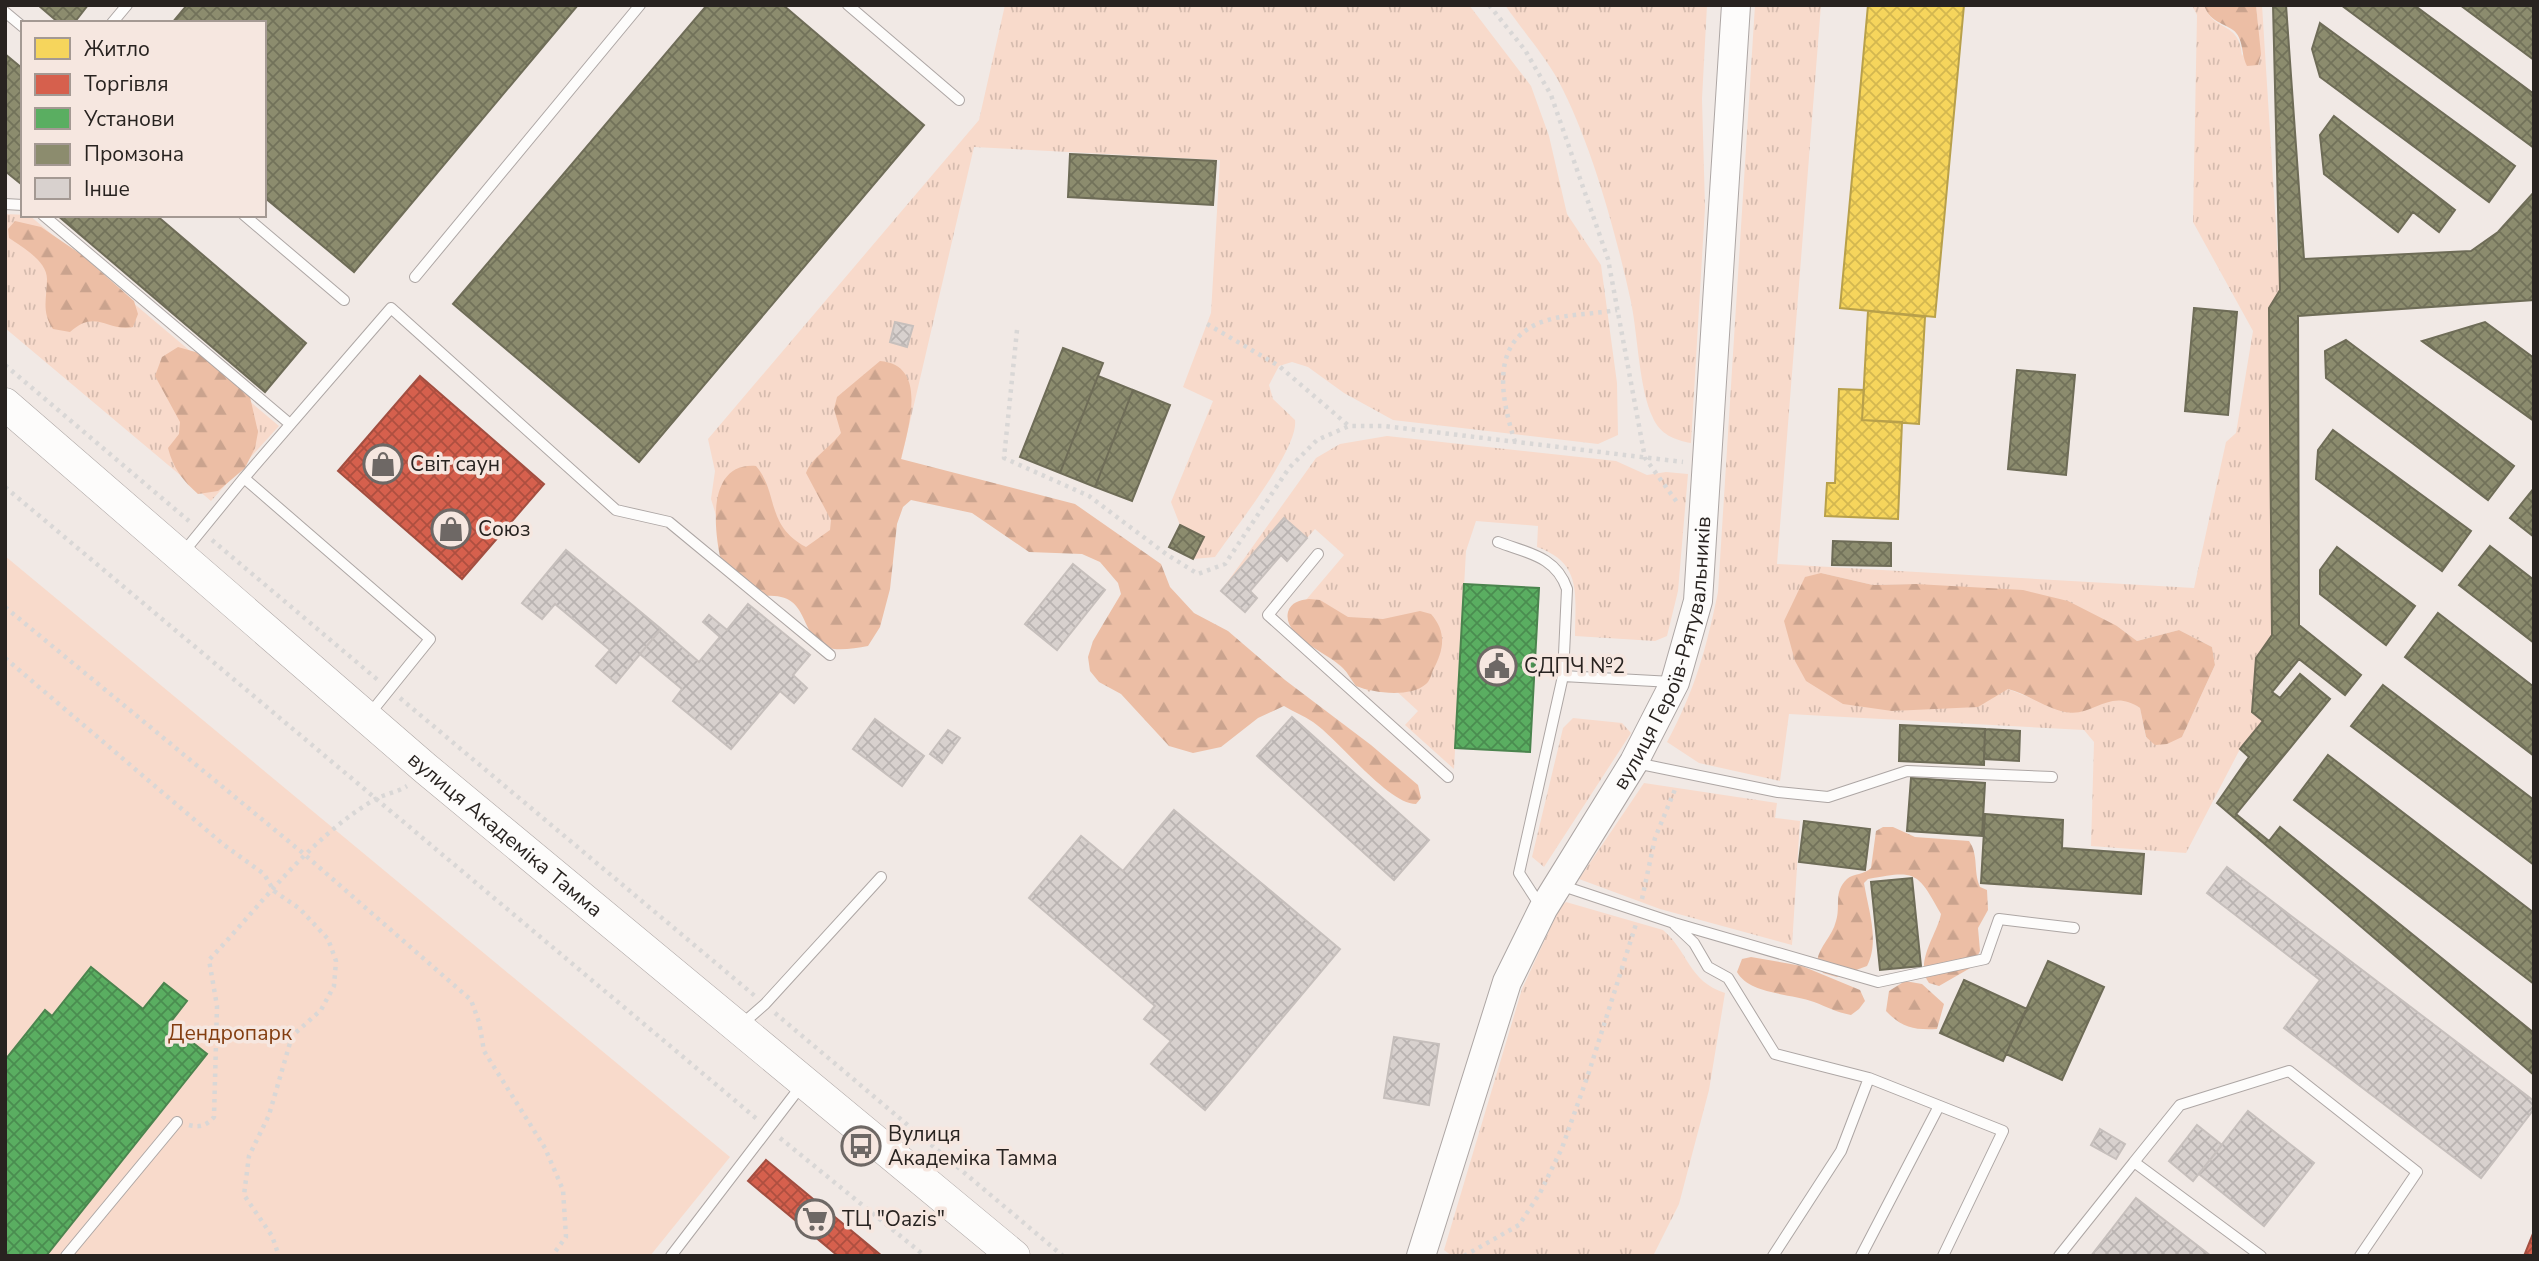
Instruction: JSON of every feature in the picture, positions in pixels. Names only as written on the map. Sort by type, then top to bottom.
[{"type":"main road","name":"вулиця Академіка Тамма","points":[[5,404],[425,768],[740,1026],[1014,1256]]},
{"type":"street","name":"вулиця Героїв-Рятувальників","points":[[1421,1256],[1507,982],[1543,909],[1634,762],[1675,682],[1698,601],[1704,540],[1736,5]]},
{"type":"lane","points":[[114,21],[127,5]]},
{"type":"lane","points":[[415,277],[640,5]]},
{"type":"lane","points":[[848,5],[959,100]]},
{"type":"lane","points":[[5,12],[21,25]]},
{"type":"lane","points":[[45,217],[290,425]]},
{"type":"lane","points":[[246,217],[344,300]]},
{"type":"lane","points":[[180,556],[391,309],[615,510],[669,522],[830,655]]},
{"type":"lane","points":[[244,478],[429,639],[368,716]]},
{"type":"lane","points":[[1498,542],[1556,567],[1563,576],[1567,589],[1563,676],[1519,873],[1543,909]]},
{"type":"lane","points":[[1318,554],[1268,614],[1448,777]]},
{"type":"lane","points":[[1563,676],[1675,682]]},
{"type":"lane","points":[[1634,762],[1778,792],[1828,797],[1907,771],[2052,777]]},
{"type":"lane","points":[[740,1026],[765,1004],[881,877]]},
{"type":"lane","points":[[1558,885],[1674,923],[1878,982],[1985,960],[1999,919],[2074,928]]},
{"type":"lane","points":[[1674,923],[1694,943],[1708,967],[1728,978],[1775,1054],[1869,1078],[2003,1131],[1943,1256]]},
{"type":"lane","points":[[2059,1256],[2180,1105],[2289,1071],[2417,1172],[2360,1256]]},
{"type":"lane","points":[[1773,1256],[1841,1151],[1869,1078]]},
{"type":"lane","points":[[671,1256],[805,1081]]},
{"type":"lane","points":[[1861,1256],[1939,1106]]},
{"type":"lane","points":[[66,1256],[177,1122]]},
{"type":"lane","points":[[2134,1162],[2261,1256]]},
{"type":"path","points":[[1489,5],[1525,50],[1551,95],[1608,259],[1646,458],[1704,540]]},
{"type":"path","points":[[1514,442],[1504,393],[1504,361],[1514,338],[1531,325],[1552,318],[1617,310]]},
{"type":"path","points":[[1207,324],[1279,366],[1349,426]]},
{"type":"path","points":[[1017,330],[1004,458],[1089,496],[1166,554],[1198,573],[1225,564],[1289,468],[1317,440],[1349,426],[1384,426],[1708,465]]},
{"type":"path","points":[[5,365],[1063,1256]]},
{"type":"path","points":[[5,486],[374,800],[925,1256]]},
{"type":"path","points":[[5,607],[304,854],[471,1000],[479,1022],[484,1051],[545,1148],[563,1190],[566,1237],[552,1256]]},
{"type":"path","points":[[5,658],[224,845],[264,874],[274,891],[300,909],[328,939],[336,961],[334,986],[321,1010],[292,1036],[269,1115],[249,1156],[244,1195],[272,1236],[279,1256]]},
{"type":"path","points":[[177,1122],[197,1127],[208,1124],[214,1117],[217,1006],[209,960],[274,891],[304,854],[374,800],[409,785],[425,768]]},
{"type":"path","points":[[1464,1256],[1519,1225],[1540,1193],[1562,1148],[1640,912],[1655,838],[1684,773]]},
{"type":"green space","points":[[1005,5],[1469,5],[1531,86],[1549,136],[1567,214],[1601,265],[1617,383],[1618,435],[1598,444],[1393,420],[1344,393],[1308,367],[1292,362],[1279,366],[1269,385],[1273,399],[1295,420],[1287,450],[1264,489],[1215,557],[1193,559],[1204,537],[1180,525],[1171,502],[1213,401],[1183,387],[1211,313],[1220,160],[974,147],[861,632],[720,528],[711,499],[715,471],[708,439],[979,120]]},
{"type":"green space","points":[[1505,5],[1707,5],[1702,99],[1705,207],[1691,443],[1668,435],[1653,418],[1639,362],[1625,275],[1592,159],[1558,80]]},
{"type":"green space","points":[[1755,5],[1821,5],[1777,564],[2194,588],[2226,442],[2236,433],[2253,331],[2193,222],[2197,15],[2192,5],[2204,5],[2213,20],[2231,31],[2240,45],[2242,56],[2258,25],[2256,5],[2262,5],[2280,290],[2269,308],[2272,635],[2256,658],[2252,712],[2263,721],[2240,749],[2186,853],[2091,846],[2094,742],[2084,730],[1789,714],[1780,781],[1699,763],[1667,742],[1685,705],[1698,669],[1718,592]],"holes":[[[1821,573],[1873,585],[1916,584],[2117,626],[2137,641],[2179,630],[2212,647],[2215,665],[2182,737],[2146,738],[2140,708],[2128,700],[2112,700],[2067,712],[2008,689],[1933,708],[1892,711]]]},
{"type":"green space","points":[[2204,5],[2256,5],[2261,54],[2258,65],[2247,66],[2237,33],[2212,18]]},
{"type":"green space","points":[[5,214],[21,215],[21,217],[31,217],[279,426],[211,501],[5,328]]},
{"type":"green space","points":[[15,221],[41,227],[82,255],[134,301],[138,314],[133,327],[116,327],[95,321],[79,325],[70,332],[53,329],[45,304],[46,272],[33,255],[9,238],[8,229]]},
{"type":"green space","points":[[178,347],[199,353],[250,397],[258,432],[255,448],[245,468],[218,491],[198,494],[179,474],[168,448],[179,434],[180,422],[155,376],[162,357]]},
{"type":"green space","points":[[880,361],[895,365],[905,374],[910,386],[912,400],[901,459],[1075,504],[1161,564],[1170,587],[1194,613],[1228,631],[1285,680],[1371,745],[1418,785],[1421,798],[1416,804],[1392,794],[1324,731],[1284,706],[1258,718],[1221,747],[1193,753],[1169,746],[1121,694],[1099,682],[1090,671],[1088,657],[1093,641],[1121,594],[1118,583],[1100,562],[1082,554],[1029,552],[972,513],[911,500],[903,507],[897,524],[890,589],[880,627],[868,646],[834,649],[822,645],[808,628],[799,609],[791,602],[781,597],[765,596],[721,561],[716,533],[717,500],[728,475],[740,468],[756,466],[768,487],[778,519],[793,538],[806,547],[830,530],[831,520],[806,473],[812,462],[841,433],[834,409],[837,397]]},
{"type":"green space","points":[[1387,436],[1616,461],[1647,475],[1666,472],[1688,474],[1678,591],[1667,636],[1655,641],[1575,636],[1573,582],[1562,562],[1537,547],[1538,526],[1476,521],[1466,551],[1454,769],[1405,725],[1418,711],[1382,678],[1369,692],[1289,620],[1344,555],[1315,529],[1307,538],[1284,518],[1221,591],[1316,458],[1340,444]]},
{"type":"green space","name":"Дендропарк","points":[[5,556],[730,1157],[650,1256],[5,1256]]},
{"type":"green space","points":[[1821,573],[1873,585],[1916,584],[2023,590],[2068,601],[2117,626],[2137,641],[2179,630],[2212,647],[2215,665],[2182,737],[2167,744],[2155,745],[2146,737],[2140,708],[2129,702],[2110,702],[2085,711],[2065,712],[2008,689],[1978,707],[1892,711],[1843,704],[1806,681],[1795,661],[1784,621],[1805,577]]},
{"type":"green space","points":[[1320,600],[1348,617],[1383,619],[1420,611],[1431,614],[1440,628],[1442,641],[1440,655],[1426,684],[1401,693],[1372,691],[1356,686],[1343,668],[1308,644],[1292,629],[1288,621],[1289,609],[1296,602]]},
{"type":"green space","points":[[1573,718],[1622,723],[1631,733],[1544,867],[1532,857],[1563,728]]},
{"type":"green space","points":[[1644,783],[1777,803],[1775,818],[1800,821],[1792,945],[1660,909],[1579,879]]},
{"type":"green space","points":[[1883,827],[1893,827],[1915,837],[1969,841],[1972,846],[1980,887],[1987,890],[1988,910],[1978,928],[1980,951],[1972,967],[1939,986],[1929,983],[1924,966],[1941,914],[1920,882],[1906,875],[1868,879],[1864,883],[1873,936],[1867,966],[1837,977],[1823,973],[1817,961],[1836,921],[1840,889],[1847,879],[1871,868],[1876,831]]},
{"type":"green space","points":[[1566,902],[1663,930],[1696,974],[1713,988],[1725,993],[1709,1090],[1679,1204],[1653,1256],[1452,1256],[1444,1250],[1522,989],[1560,907]]},
{"type":"green space","points":[[1751,957],[1802,966],[1860,990],[1865,1001],[1851,1015],[1805,999],[1761,989],[1743,980],[1737,972],[1742,959]]},
{"type":"green space","points":[[1905,981],[1922,984],[1944,1004],[1937,1029],[1909,1027],[1886,1011],[1889,991]]},
{"type":"building: Житло","points":[[1868,5],[1964,5],[1935,317],[1840,308]]},
{"type":"building: Житло","points":[[1868,311],[1925,317],[1919,424],[1862,420]]},
{"type":"building: Житло","points":[[1839,389],[1864,390],[1862,420],[1902,422],[1898,519],[1825,516],[1827,483],[1835,483]]},
{"type":"building: Торгівля","points":[[420,376],[544,484],[462,579],[338,471]]},
{"type":"building: Торгівля","name":"ТЦ \"Oazis\"","points":[[766,1160],[882,1256],[838,1256],[748,1181]]},
{"type":"building: Торгівля","points":[[2534,1231],[2534,1256],[2524,1256]]},
{"type":"building: Установи","name":"СДПЧ №2","points":[[1464,584],[1539,588],[1530,752],[1455,748]]},
{"type":"building: Установи","points":[[91,967],[143,1009],[164,983],[187,1001],[169,1024],[207,1054],[46,1256],[5,1256],[5,1060],[45,1010],[52,1016]]},
{"type":"building: Промзона","points":[[38,5],[88,5],[76,21],[57,21]]},
{"type":"building: Промзона","points":[[187,5],[578,5],[354,272],[266,199],[266,21],[174,21]]},
{"type":"building: Промзона","points":[[707,5],[783,5],[924,125],[639,462],[453,304]]},
{"type":"building: Промзона","points":[[2273,5],[2286,5],[2304,259],[2471,251],[2498,232],[2534,192],[2534,300],[2298,316],[2299,625],[2361,675],[2345,695],[2299,659],[2272,692],[2280,698],[2300,674],[2330,699],[2236,814],[2269,841],[2280,827],[2534,1033],[2534,1075],[2217,803],[2249,757],[2240,749],[2263,721],[2252,712],[2256,658],[2272,635],[2269,308],[2280,290]]},
{"type":"building: Промзона","points":[[2341,5],[2414,5],[2534,94],[2534,148]]},
{"type":"building: Промзона","points":[[2460,5],[2534,5],[2534,60]]},
{"type":"building: Промзона","points":[[2320,23],[2515,166],[2489,202],[2320,77],[2312,49]]},
{"type":"building: Промзона","points":[[5,54],[21,67],[21,184],[5,171]]},
{"type":"building: Промзона","points":[[2334,116],[2455,210],[2439,232],[2413,212],[2398,232],[2324,174],[2320,135]]},
{"type":"building: Промзона","points":[[1070,154],[1216,161],[1213,205],[1068,197]]},
{"type":"building: Промзона","points":[[59,217],[158,217],[306,343],[265,392]]},
{"type":"building: Промзона","points":[[2194,308],[2237,312],[2228,415],[2185,411]]},
{"type":"building: Промзона","points":[[2485,322],[2534,358],[2534,421],[2422,341]]},
{"type":"building: Промзона","points":[[2346,340],[2514,466],[2488,500],[2326,378],[2325,351]]},
{"type":"building: Промзона","points":[[1063,348],[1103,363],[1060,473],[1020,457]]},
{"type":"building: Промзона","points":[[2017,370],[2075,375],[2066,475],[2008,469]]},
{"type":"building: Промзона","points":[[1098,376],[1133,390],[1095,487],[1060,473]]},
{"type":"building: Промзона","points":[[1133,390],[1170,405],[1132,501],[1095,487]]},
{"type":"building: Промзона","points":[[2333,430],[2471,531],[2442,571],[2316,479],[2318,450]]},
{"type":"building: Промзона","points":[[2534,488],[2534,537],[2510,518]]},
{"type":"building: Промзона","points":[[1180,525],[1204,537],[1193,559],[1169,547]]},
{"type":"building: Промзона","points":[[1833,541],[1891,543],[1891,566],[1832,565]]},
{"type":"building: Промзона","points":[[2490,546],[2534,580],[2534,643],[2459,585]]},
{"type":"building: Промзона","points":[[2337,547],[2415,606],[2386,645],[2320,594],[2320,570]]},
{"type":"building: Промзона","points":[[2438,613],[2534,687],[2534,756],[2405,657]]},
{"type":"building: Промзона","points":[[2383,685],[2534,800],[2534,865],[2351,726]]},
{"type":"building: Промзона","points":[[1900,725],[1985,729],[1984,765],[1899,761]]},
{"type":"building: Промзона","points":[[1985,729],[2020,731],[2019,761],[1984,759]]},
{"type":"building: Промзона","points":[[2328,755],[2534,913],[2534,984],[2294,800]]},
{"type":"building: Промзона","points":[[1911,778],[1985,783],[1982,836],[1907,831]]},
{"type":"building: Промзона","points":[[1985,814],[2063,820],[2062,848],[2144,854],[2141,894],[1981,883]]},
{"type":"building: Промзона","points":[[1804,821],[1870,829],[1865,870],[1799,862]]},
{"type":"building: Промзона","points":[[1912,878],[1921,966],[1880,970],[1871,882]]},
{"type":"building: Промзона","points":[[2048,961],[2104,987],[2062,1080],[2006,1054]]},
{"type":"building: Промзона","points":[[1964,980],[2027,1009],[2003,1061],[1940,1033]]},
{"type":"building: Інше","points":[[895,322],[913,326],[907,347],[890,342]]},
{"type":"building: Інше","points":[[1284,518],[1307,538],[1287,561],[1281,555],[1250,591],[1257,598],[1245,612],[1221,591]]},
{"type":"building: Інше","points":[[566,550],[661,629],[616,683],[596,666],[610,650],[555,604],[542,619],[522,603]]},
{"type":"building: Інше","points":[[1073,564],[1105,590],[1057,650],[1025,624]]},
{"type":"building: Інше","points":[[748,604],[810,655],[793,675],[807,688],[794,703],[780,691],[731,749],[673,701],[682,689],[640,654],[661,629],[699,662],[720,637],[703,622],[709,615],[727,630]]},
{"type":"building: Інше","points":[[1292,717],[1429,840],[1394,880],[1257,756]]},
{"type":"building: Інше","points":[[875,719],[924,756],[902,786],[853,749]]},
{"type":"building: Інше","points":[[948,730],[960,738],[942,763],[930,754]]},
{"type":"building: Інше","points":[[1174,810],[1340,949],[1205,1110],[1151,1064],[1171,1041],[1144,1019],[1155,1006],[1029,898],[1081,836],[1123,871]]},
{"type":"building: Інше","points":[[2227,867],[2534,1101],[2534,1109],[2481,1178],[2284,1028],[2320,980],[2207,893]]},
{"type":"building: Інше","points":[[1394,1037],[1439,1044],[1429,1105],[1384,1098]]},
{"type":"building: Інше","points":[[2248,1111],[2314,1163],[2264,1226],[2199,1174]]},
{"type":"building: Інше","points":[[2197,1125],[2222,1145],[2193,1181],[2169,1161]]},
{"type":"building: Інше","points":[[2100,1129],[2125,1144],[2116,1159],[2091,1145]]},
{"type":"building: Інше","points":[[2136,1198],[2211,1256],[2091,1256]]},
{"type":"place","name":"Світ саун","points":[[383,464]]},
{"type":"place","name":"Союз","points":[[451,529]]},
{"type":"place","name":"СДПЧ №2","points":[[1497,666]]},
{"type":"place","name":"Вулиця Академіка Тамма","points":[[861,1146]]},
{"type":"place","name":"ТЦ \"Oazis\"","points":[[815,1219]]}]
